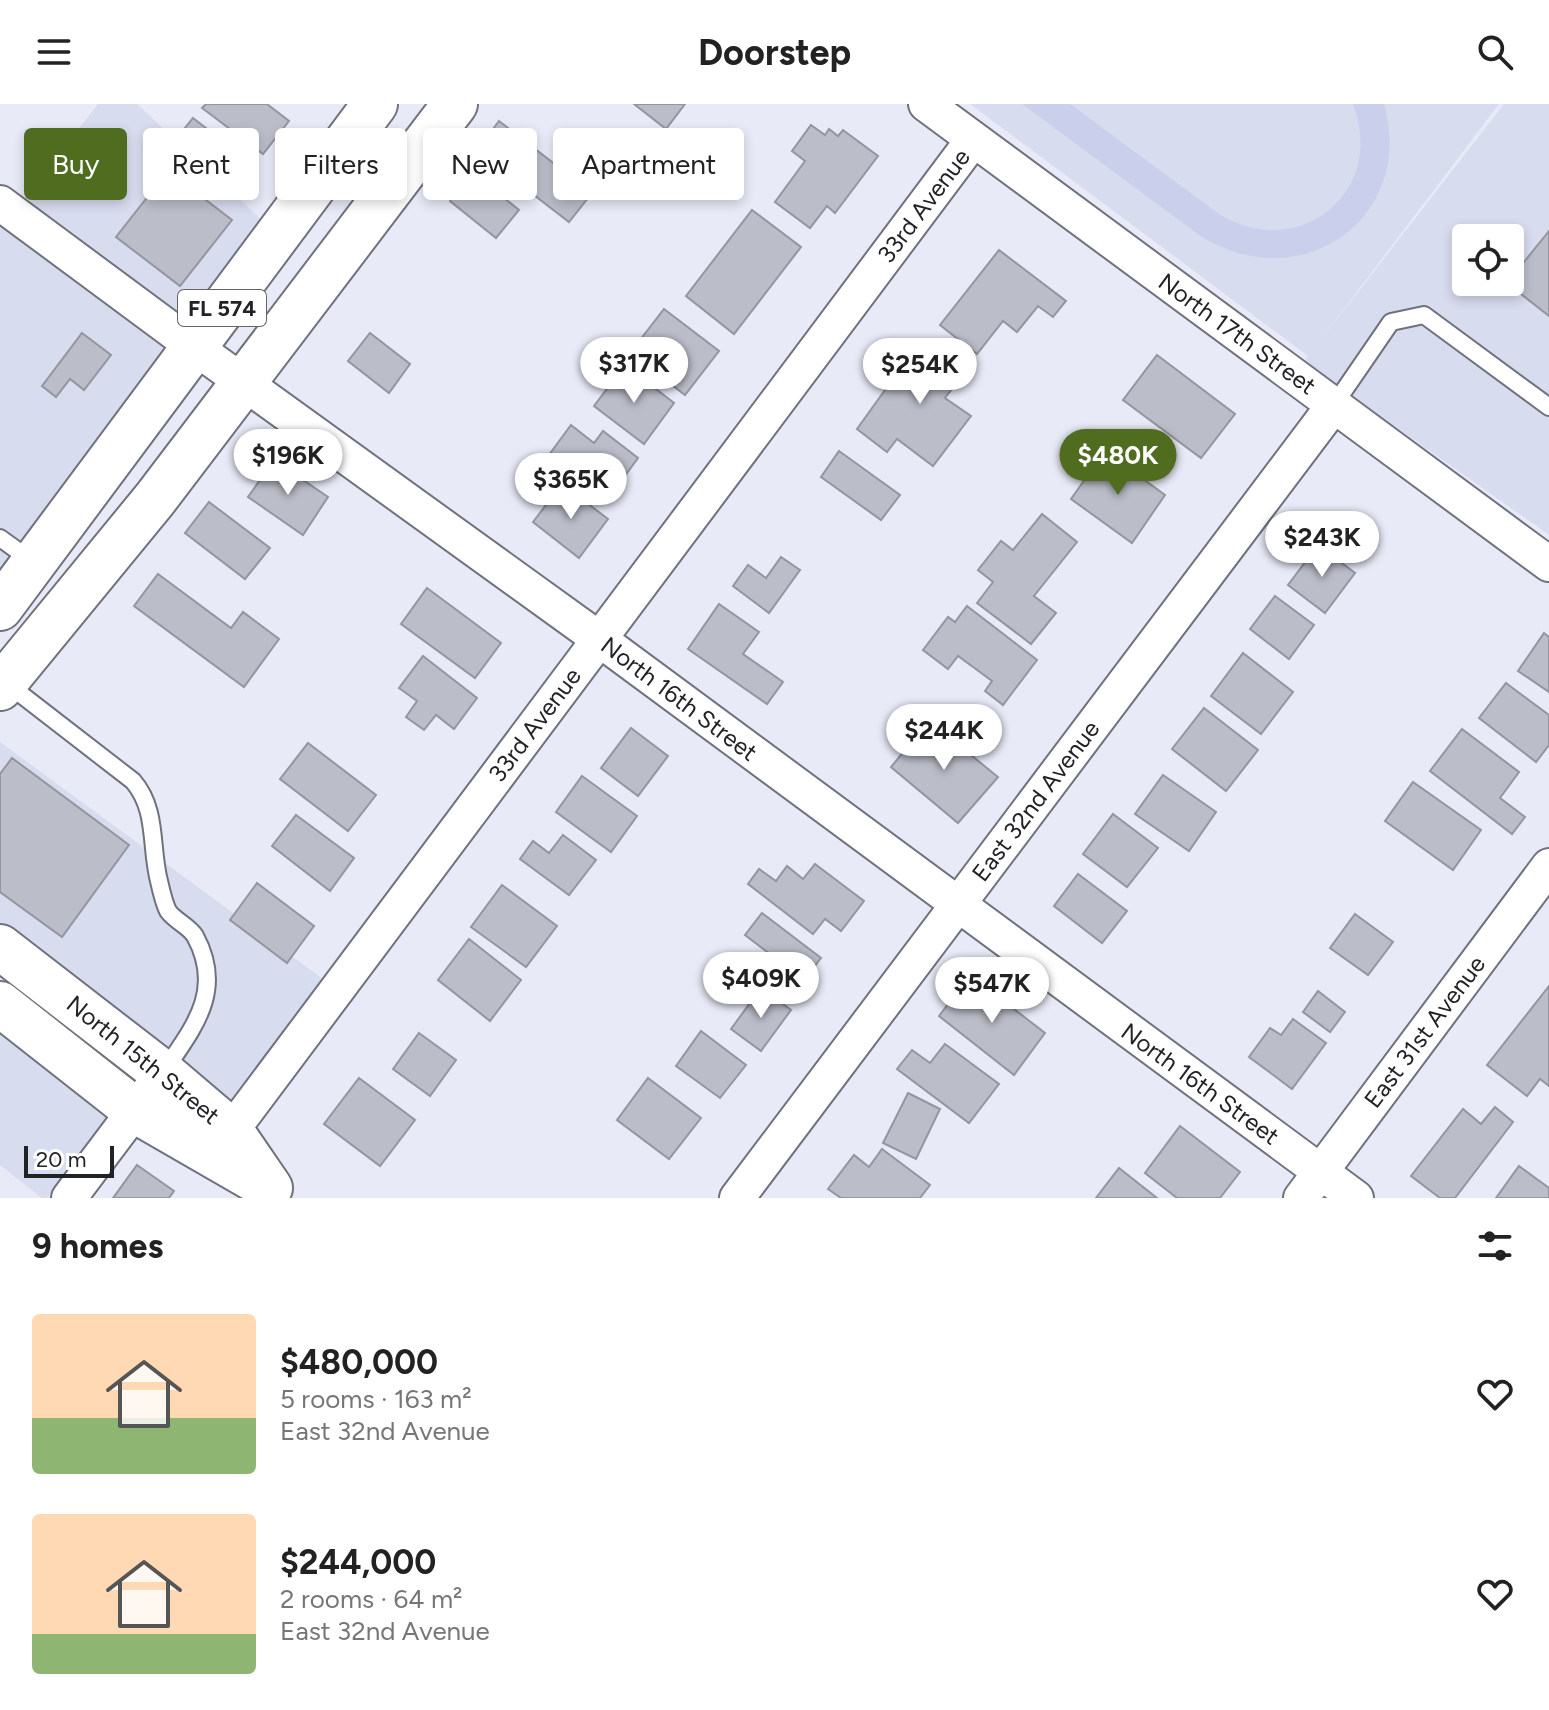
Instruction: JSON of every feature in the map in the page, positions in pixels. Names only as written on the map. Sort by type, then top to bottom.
[{"type":"main road","name":"FL 574","points":[[0,608],[17,550],[193,346],[375,104]]},
{"type":"main road","name":"FL 574","points":[[2,685],[155,499],[455,104]]},
{"type":"main road","name":"North 15th Street","points":[[0,947],[163,1073],[221,1144],[277,1193]]},
{"type":"main road","name":"North 15th Street","points":[[0,1004],[136,1111],[221,1144]]},
{"type":"street","name":"North 17th Street","points":[[926,104],[1549,564]]},
{"type":"street","name":"33rd Avenue","points":[[221,1144],[973,140]]},
{"type":"street","name":"North 16th Street","points":[[0,203],[599,639],[957,905],[1311,1185],[1356,1198]]},
{"type":"street","name":"East 32nd Avenue","points":[[737,1198],[1334,405]]},
{"type":"street","name":"East 31st Avenue","points":[[1311,1185],[1549,866]]},
{"type":"street","points":[[69,1198],[163,1073]]},
{"type":"lane","points":[[1334,405],[1391,322],[1424,315],[1549,407]]},
{"type":"lane","points":[[2,685],[133,781],[150,812],[158,879],[169,911],[194,934],[205,962],[207,992],[198,1021],[163,1073]]},
{"type":"shaded area","points":[[98,104],[137,104],[163,128],[143,128],[143,200],[240,200],[264,222],[188,324],[23,201],[127,200],[127,128],[79,128]]},
{"type":"shaded area","points":[[970,104],[1499,104],[1316,346],[1504,104],[1549,104],[1549,535],[1304,362],[1308,356]]},
{"type":"shaded area","points":[[1022,104],[1070,104],[1219,214],[1249,227],[1278,230],[1306,224],[1329,210],[1347,190],[1358,165],[1360,136],[1353,104],[1384,104],[1389,145],[1383,181],[1367,212],[1342,236],[1312,252],[1277,258],[1240,253],[1202,237]]},
{"type":"shaded area","points":[[4,225],[170,348],[0,579],[0,229]]},
{"type":"shaded area","points":[[0,742],[323,979],[227,1108],[0,927]]},
{"type":"shaded area","points":[[0,1023],[113,1112],[47,1198],[42,1198],[0,1165]]},
{"type":"building","points":[[206,104],[267,104],[289,121],[283,128],[275,128],[275,139],[263,154],[259,151],[259,128],[229,128],[202,108]]},
{"type":"building","points":[[634,104],[685,104],[665,128]]},
{"type":"building","points":[[193,118],[206,128],[185,128]]},
{"type":"building","points":[[499,121],[508,128],[494,128]]},
{"type":"building","points":[[811,125],[825,135],[829,129],[838,136],[843,130],[878,156],[835,213],[827,206],[810,228],[775,202],[805,161],[792,151]]},
{"type":"building","points":[[537,150],[553,163],[553,200],[586,200],[569,222],[537,197]]},
{"type":"building","points":[[145,200],[206,200],[232,220],[180,286],[116,237]]},
{"type":"building","points":[[507,200],[519,210],[496,238],[450,201]]},
{"type":"building","points":[[752,210],[801,247],[734,334],[686,296]]},
{"type":"building","points":[[1549,231],[1549,316],[1524,296],[1524,262]]},
{"type":"building","points":[[999,250],[1066,301],[1053,317],[1038,306],[1017,332],[1003,321],[977,354],[940,325]]},
{"type":"building","points":[[664,309],[719,351],[685,395],[630,353]]},
{"type":"building","points":[[82,333],[111,355],[84,390],[70,379],[56,397],[42,386]]},
{"type":"building","points":[[370,333],[410,364],[389,393],[348,361]]},
{"type":"building","points":[[932,340],[969,367],[945,398],[971,416],[933,466],[897,439],[887,452],[857,429],[908,358],[914,363]]},
{"type":"building","points":[[1157,355],[1235,414],[1201,458],[1123,400]]},
{"type":"building","points":[[625,365],[674,403],[644,444],[594,406]]},
{"type":"building","points":[[571,425],[594,443],[603,431],[638,458],[605,503],[546,459]]},
{"type":"building","points":[[839,451],[900,495],[881,520],[821,477]]},
{"type":"building","points":[[1105,451],[1165,495],[1132,543],[1071,499]]},
{"type":"building","points":[[274,460],[328,497],[303,535],[248,497]]},
{"type":"building","points":[[562,484],[608,519],[579,558],[533,522]]},
{"type":"building","points":[[209,502],[270,548],[245,579],[185,533]]},
{"type":"building","points":[[1042,514],[1077,542],[1034,596],[1056,613],[1031,644],[977,603],[993,582],[978,570],[1001,541],[1013,550]]},
{"type":"building","points":[[1318,545],[1355,573],[1325,613],[1288,585]]},
{"type":"building","points":[[781,557],[800,570],[769,613],[733,586],[748,565],[766,578]]},
{"type":"building","points":[[158,574],[231,628],[243,612],[279,639],[244,687],[134,606]]},
{"type":"building","points":[[427,588],[501,643],[475,678],[401,624]]},
{"type":"building","points":[[1275,596],[1314,625],[1289,659],[1250,629]]},
{"type":"building","points":[[719,604],[759,632],[743,654],[783,682],[767,704],[688,649]]},
{"type":"building","points":[[967,606],[1037,660],[1003,705],[985,691],[992,681],[958,656],[948,669],[923,650],[948,617],[955,622]]},
{"type":"building","points":[[1544,633],[1549,637],[1549,692],[1518,671]]},
{"type":"building","points":[[1243,653],[1293,692],[1261,734],[1211,696]]},
{"type":"building","points":[[423,656],[477,698],[454,729],[436,715],[424,730],[406,717],[417,701],[399,688]]},
{"type":"building","points":[[1506,683],[1549,715],[1549,745],[1536,762],[1479,718]]},
{"type":"building","points":[[1204,708],[1258,750],[1226,791],[1172,749]]},
{"type":"building","points":[[929,721],[998,777],[958,823],[891,767]]},
{"type":"building","points":[[631,728],[668,756],[638,796],[601,768]]},
{"type":"building","points":[[1462,729],[1519,772],[1500,798],[1525,817],[1512,834],[1430,771]]},
{"type":"building","points":[[308,743],[376,795],[348,831],[280,779]]},
{"type":"building","points":[[12,758],[129,845],[62,937],[0,892],[0,774]]},
{"type":"building","points":[[1163,775],[1216,812],[1189,851],[1135,814]]},
{"type":"building","points":[[582,776],[637,816],[611,852],[556,812]]},
{"type":"building","points":[[1413,782],[1481,830],[1453,870],[1385,821]]},
{"type":"building","points":[[1113,814],[1158,848],[1127,887],[1083,854]]},
{"type":"building","points":[[296,815],[354,858],[330,891],[272,846]]},
{"type":"building","points":[[563,835],[596,860],[569,895],[520,859],[533,841],[549,853]]},
{"type":"building","points":[[815,864],[864,901],[841,931],[825,919],[813,934],[748,884],[759,869],[776,881],[787,866],[803,879]]},
{"type":"building","points":[[1078,874],[1127,911],[1102,943],[1054,906]]},
{"type":"building","points":[[257,883],[314,926],[287,963],[230,920]]},
{"type":"building","points":[[502,885],[557,926],[526,967],[471,927]]},
{"type":"building","points":[[762,913],[821,958],[804,980],[745,935]]},
{"type":"building","points":[[1355,914],[1393,942],[1368,975],[1330,948]]},
{"type":"building","points":[[469,939],[521,980],[490,1021],[438,980]]},
{"type":"building","points":[[970,975],[1045,1033],[1014,1075],[939,1016]]},
{"type":"building","points":[[1549,986],[1549,1086],[1540,1079],[1527,1096],[1487,1065]]},
{"type":"building","points":[[761,988],[791,1010],[761,1051],[731,1029]]},
{"type":"building","points":[[1318,991],[1345,1012],[1330,1032],[1303,1012]]},
{"type":"building","points":[[1293,1019],[1326,1043],[1292,1089],[1249,1057],[1270,1028],[1281,1035]]},
{"type":"building","points":[[701,1031],[746,1065],[720,1098],[676,1066]]},
{"type":"building","points":[[419,1033],[456,1060],[430,1096],[393,1069]]},
{"type":"building","points":[[945,1044],[999,1084],[969,1123],[897,1069],[912,1050],[930,1063]]},
{"type":"building","points":[[359,1078],[415,1120],[380,1166],[324,1124]]},
{"type":"building","points":[[648,1078],[701,1118],[669,1159],[617,1120]]},
{"type":"building","points":[[908,1093],[940,1109],[916,1159],[883,1143]]},
{"type":"building","points":[[1495,1107],[1513,1122],[1455,1198],[1440,1198],[1411,1176],[1463,1109],[1481,1124]]},
{"type":"building","points":[[1180,1126],[1240,1172],[1220,1198],[1177,1198],[1145,1173]]},
{"type":"building","points":[[882,1149],[930,1185],[920,1198],[841,1198],[828,1189],[854,1155],[869,1167]]},
{"type":"building","points":[[137,1165],[174,1191],[169,1198],[113,1198]]},
{"type":"building","points":[[1519,1166],[1549,1188],[1549,1198],[1496,1198]]},
{"type":"building","points":[[1119,1168],[1157,1198],[1096,1198]]}]
